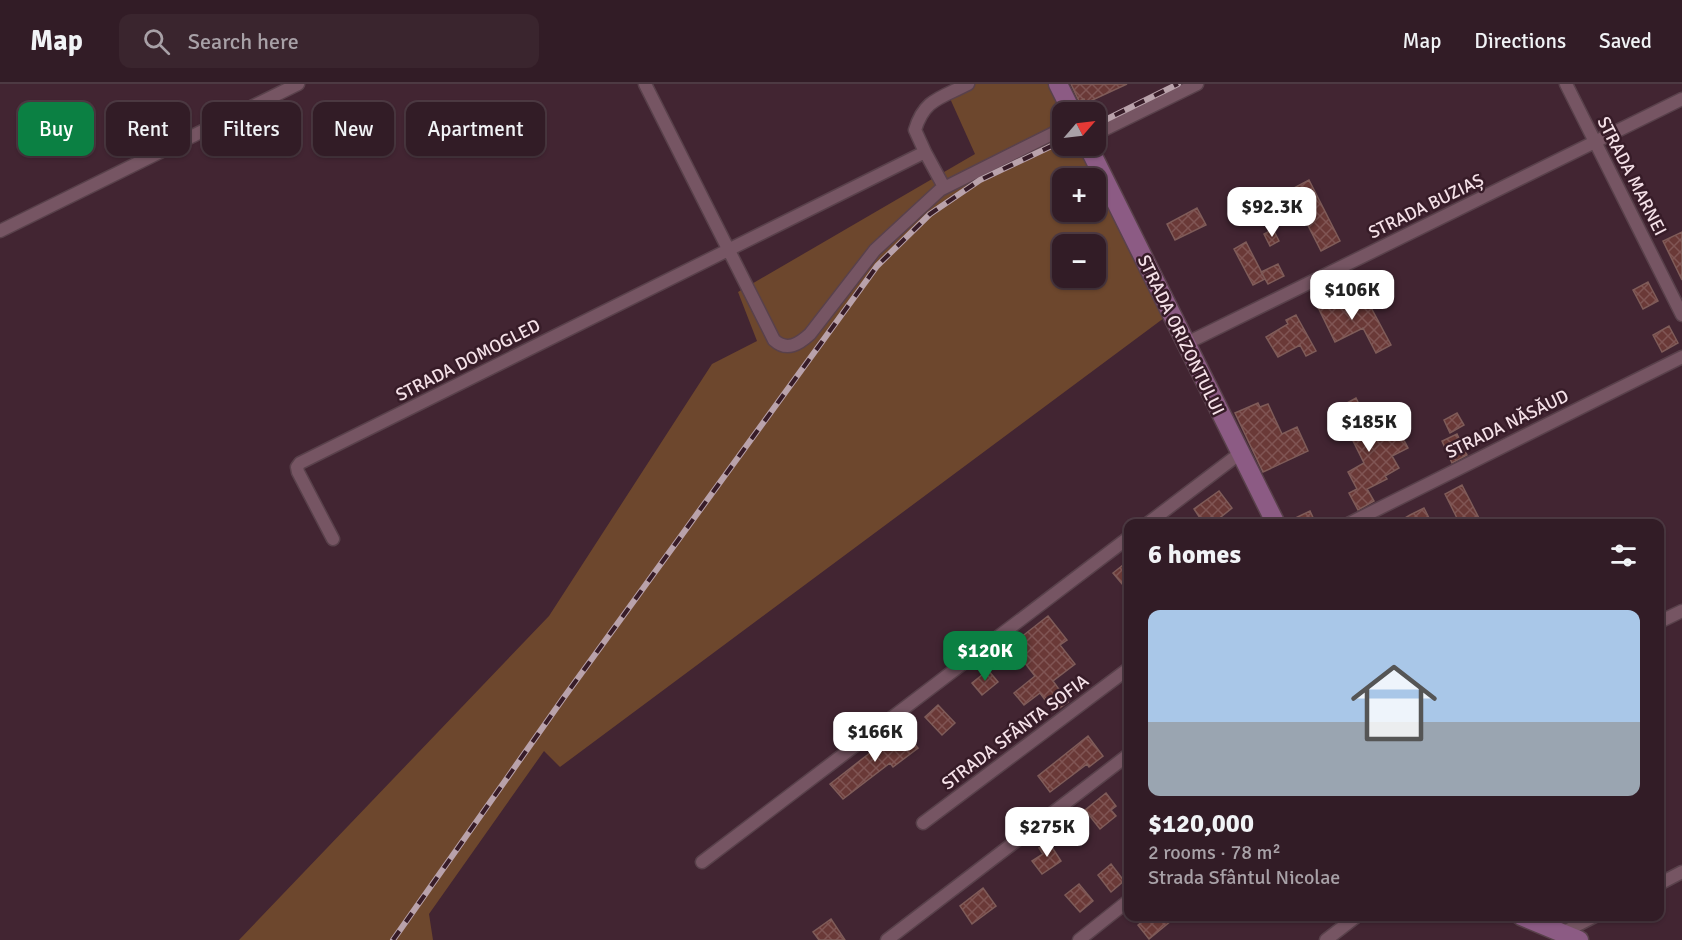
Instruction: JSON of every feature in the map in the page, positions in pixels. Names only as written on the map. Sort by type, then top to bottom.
[{"type":"street","points":[[0,231],[298,84]]},
{"type":"street","points":[[645,84],[774,340],[780,345],[796,345],[810,334],[875,250],[944,188],[1052,134]]},
{"type":"street","points":[[944,188],[915,130],[920,113],[926,105],[968,84]]},
{"type":"street","points":[[1058,84],[1067,102]]},
{"type":"street","points":[[1106,129],[1197,84]]},
{"type":"street","name":"STRADA MARNEI","points":[[1566,84],[1682,315]]},
{"type":"street","name":"STRADA BUZIAȘ","points":[[1185,344],[1682,99]]},
{"type":"street","points":[[729,251],[925,152]]},
{"type":"street","name":"STRADA ORIZONTULUI","points":[[1093,156],[1273,519]]},
{"type":"street","name":"STRADA DOMOGLED","points":[[333,539],[298,472],[297,467],[300,463],[729,251]]},
{"type":"street","name":"STRADA NĂSĂUD","points":[[1358,519],[1682,357]]},
{"type":"street","points":[[1153,519],[1239,453]]},
{"type":"street","points":[[702,862],[1124,541]]},
{"type":"street","points":[[1664,620],[1682,611]]},
{"type":"street","name":"STRADA SFÂNTA SOFIA","points":[[923,823],[1124,672]]},
{"type":"street","points":[[887,940],[1124,758]]},
{"type":"street","points":[[1664,882],[1682,873]]},
{"type":"street","points":[[1079,940],[1124,904]]},
{"type":"street","points":[[1326,940],[1350,921]]},
{"type":"street","points":[[1532,921],[1579,940]]},
{"type":"street","points":[[1560,934],[1585,921]]},
{"type":"shaded area","points":[[968,84],[1049,84],[1058,102],[1052,102],[1052,156],[1084,156],[1090,168],[1052,168],[1052,222],[1106,222],[1106,200],[1164,318],[560,767],[544,751],[429,914],[433,940],[239,940],[549,616],[712,364],[757,341],[738,292],[975,154],[948,94]]},
{"type":"building","points":[[1071,84],[1127,84],[1088,102],[1084,99],[1079,101]]},
{"type":"building","points":[[1309,180],[1340,241],[1321,251],[1290,190]]},
{"type":"building","points":[[1197,208],[1206,225],[1175,240],[1167,224]]},
{"type":"building","points":[[1273,229],[1279,241],[1270,246],[1264,234]]},
{"type":"building","points":[[1682,232],[1682,280],[1663,241]]},
{"type":"building","points":[[1246,242],[1265,279],[1253,285],[1234,249]]},
{"type":"building","points":[[1278,264],[1284,276],[1268,284],[1261,272]]},
{"type":"building","points":[[1648,282],[1658,301],[1643,309],[1633,290]]},
{"type":"building","points":[[1336,290],[1347,313],[1368,302],[1391,345],[1376,353],[1363,328],[1335,342],[1315,301]]},
{"type":"building","points":[[1296,315],[1316,351],[1306,356],[1300,345],[1278,357],[1266,337],[1288,324],[1286,320]]},
{"type":"building","points":[[1669,326],[1678,343],[1662,352],[1653,335]]},
{"type":"building","points":[[1356,398],[1362,410],[1354,414],[1367,440],[1396,425],[1408,448],[1392,456],[1399,468],[1385,476],[1387,479],[1367,489],[1374,501],[1358,510],[1349,493],[1357,489],[1348,472],[1364,463],[1343,421],[1336,424],[1330,412]]},
{"type":"building","points":[[1258,403],[1260,407],[1268,404],[1282,434],[1297,427],[1308,451],[1263,472],[1235,413]]},
{"type":"building","points":[[1457,413],[1464,425],[1450,433],[1444,420]]},
{"type":"building","points":[[1457,434],[1467,455],[1452,463],[1442,441]]},
{"type":"building","points":[[1462,485],[1479,519],[1458,519],[1445,494]]},
{"type":"building","points":[[1219,491],[1232,508],[1218,519],[1201,519],[1194,509]]},
{"type":"building","points":[[1424,508],[1430,519],[1403,519]]},
{"type":"building","points":[[1310,511],[1314,519],[1293,519]]},
{"type":"building","points":[[1124,564],[1124,586],[1113,573]]},
{"type":"building","points":[[1048,616],[1067,640],[1060,645],[1075,664],[1053,681],[1068,702],[1054,712],[1040,693],[1024,705],[1014,693],[1035,676],[1011,645]]},
{"type":"building","points":[[988,670],[998,682],[982,695],[972,683]]},
{"type":"building","points":[[938,705],[955,723],[942,735],[925,717]]},
{"type":"building","points":[[902,728],[918,748],[893,767],[890,763],[843,799],[830,784]]},
{"type":"building","points":[[1088,736],[1103,756],[1089,767],[1087,764],[1050,792],[1038,776]]},
{"type":"building","points":[[1106,793],[1116,806],[1111,810],[1116,816],[1100,829],[1085,810]]},
{"type":"building","points":[[1048,841],[1061,861],[1042,874],[1032,861],[1043,854],[1039,848]]},
{"type":"building","points":[[1111,864],[1124,881],[1111,892],[1098,875]]},
{"type":"building","points":[[1079,884],[1093,901],[1080,912],[1065,895]]},
{"type":"building","points":[[983,888],[996,906],[972,924],[960,906]]},
{"type":"building","points":[[831,919],[845,940],[819,940],[813,932]]},
{"type":"building","points":[[1143,921],[1171,921],[1149,939],[1138,925]]},
{"type":"railway","points":[[1106,120],[1178,84]]},
{"type":"railway","points":[[393,940],[562,700],[877,266],[930,214],[980,180],[1052,146]]}]
